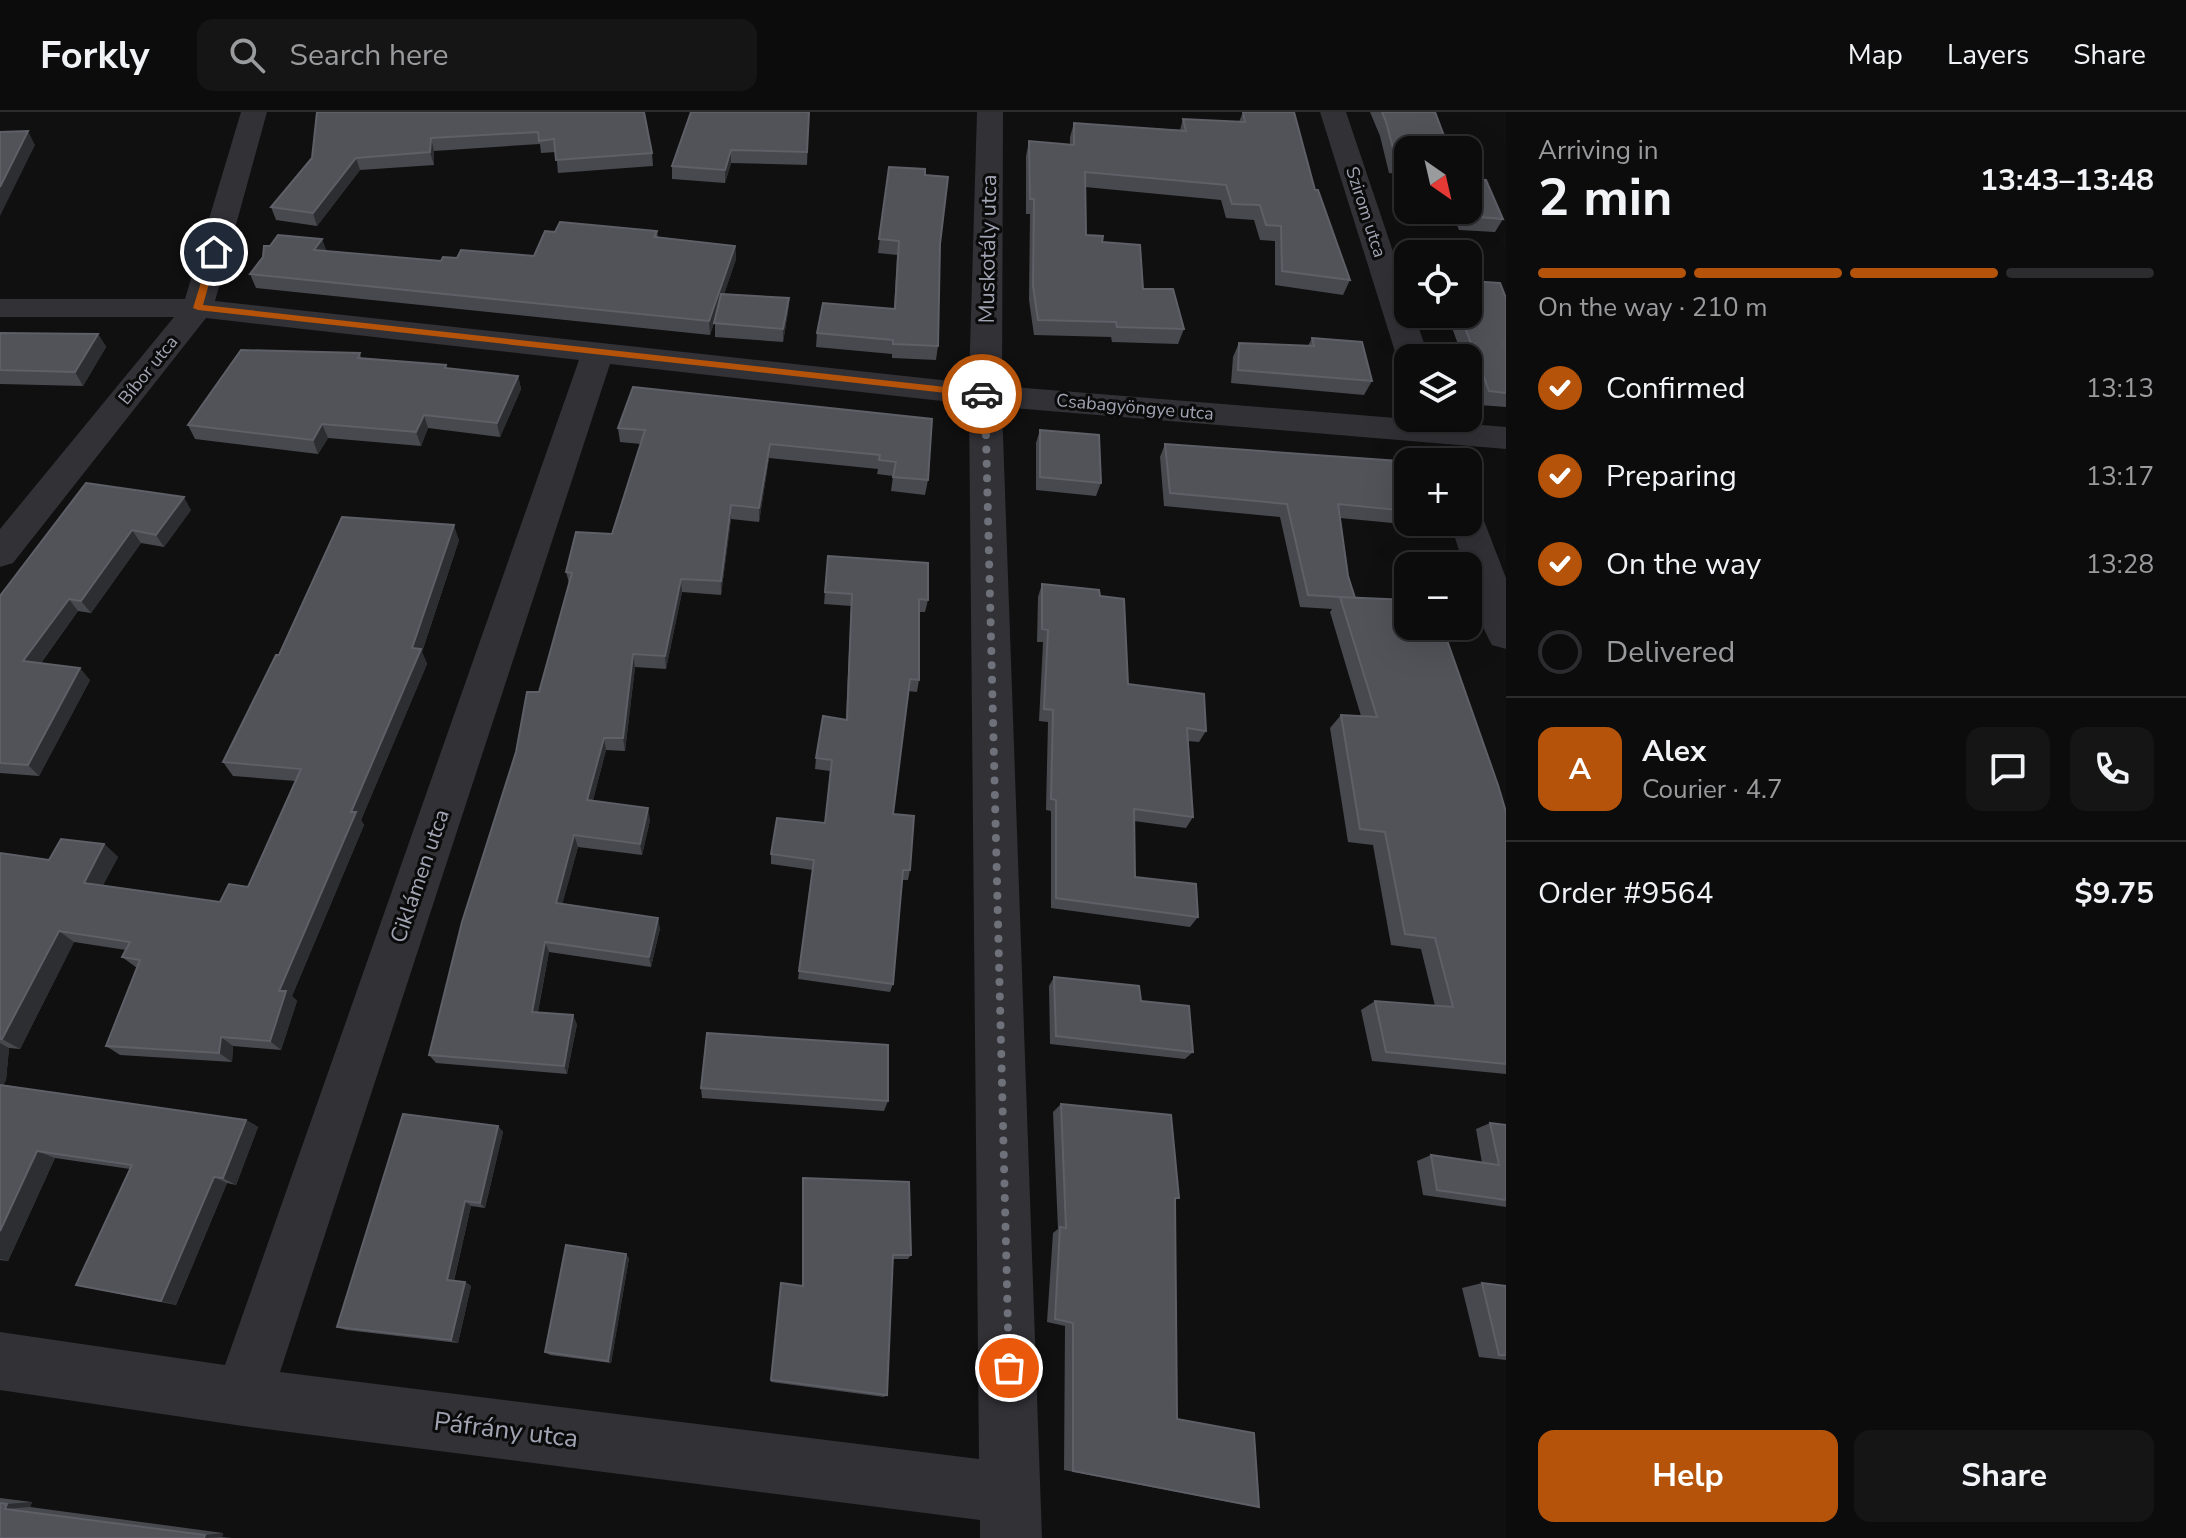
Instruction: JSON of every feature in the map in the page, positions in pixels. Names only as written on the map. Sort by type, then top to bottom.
[{"type":"street","name":"Bíbor utca","points":[[0,554],[198,308],[254,112]]},
{"type":"street","name":"Muskotály utca","points":[[990,112],[985,395],[1012,1516]]},
{"type":"street","name":"Szirom utca","points":[[1333,112],[1408,344]]},
{"type":"street","name":"Csabagyöngye utca","points":[[0,308],[198,308],[985,395],[1439,438],[1506,438]]},
{"type":"street","name":"Ciklámen utca","points":[[243,1397],[597,354]]},
{"type":"street","points":[[1473,536],[1506,634]]},
{"type":"street","name":"Páfrány utca","points":[[0,1361],[1012,1516]]},
{"type":"building","points":[[317,112],[644,112],[652,153],[556,160],[554,139],[539,141],[538,132],[431,138],[430,152],[356,158],[313,213],[271,207],[312,158]]},
{"type":"building","points":[[691,112],[809,112],[807,152],[731,150],[725,170],[672,166]]},
{"type":"building","points":[[1243,112],[1294,112],[1315,190],[1318,190],[1350,280],[1282,271],[1281,226],[1266,225],[1260,205],[1232,204],[1226,185],[1085,172],[1086,235],[1103,236],[1102,242],[1140,245],[1143,289],[1173,289],[1184,329],[1117,327],[1116,322],[1038,320],[1033,286],[1034,199],[1030,199],[1029,141],[1074,145],[1074,123],[1186,131],[1183,119],[1245,122]]},
{"type":"building","points":[[1382,112],[1435,112],[1444,136],[1394,136],[1394,152]]},
{"type":"building","points":[[28,131],[0,187],[0,132]]},
{"type":"building","points":[[889,167],[925,169],[925,175],[948,177],[940,244],[938,346],[893,344],[893,340],[817,333],[823,303],[895,309],[899,241],[879,239]]},
{"type":"building","points":[[1482,180],[1486,180],[1503,219],[1482,217]]},
{"type":"building","points":[[560,222],[657,231],[654,237],[735,246],[709,321],[250,274],[263,257],[264,246],[270,246],[278,235],[322,239],[314,250],[441,261],[443,257],[457,258],[461,250],[534,256],[545,231],[555,232]]},
{"type":"building","points":[[1482,282],[1500,283],[1506,298],[1506,393],[1489,391],[1482,372],[1482,344],[1471,344],[1465,328],[1482,328]]},
{"type":"building","points":[[721,294],[789,298],[783,329],[714,323]]},
{"type":"building","points":[[0,333],[98,334],[75,372],[0,370]]},
{"type":"building","points":[[1312,338],[1362,342],[1372,381],[1238,370],[1239,343],[1314,346]]},
{"type":"building","points":[[241,350],[360,353],[358,358],[446,365],[445,368],[518,376],[497,423],[424,415],[416,432],[322,424],[313,440],[188,425]]},
{"type":"building","points":[[633,387],[932,419],[928,480],[893,477],[896,462],[879,460],[880,455],[770,444],[759,508],[731,505],[721,581],[681,579],[665,656],[633,654],[623,738],[604,738],[587,800],[648,808],[640,844],[574,835],[556,903],[658,918],[649,957],[545,942],[532,1012],[573,1015],[564,1066],[429,1055],[462,922],[516,752],[527,692],[539,692],[572,573],[566,572],[576,532],[612,534],[645,430],[618,428]]},
{"type":"building","points":[[1040,430],[1099,435],[1101,483],[1040,477]]},
{"type":"building","points":[[1165,444],[1394,461],[1394,510],[1338,504],[1348,576],[1355,598],[1308,595],[1287,504],[1170,493]]},
{"type":"building","points":[[86,483],[184,497],[156,535],[132,530],[81,601],[69,599],[23,661],[80,668],[28,765],[0,763],[0,596]]},
{"type":"building","points":[[342,517],[454,525],[412,648],[421,649],[351,812],[356,812],[279,991],[286,991],[270,1041],[221,1037],[219,1053],[106,1046],[140,960],[122,957],[130,942],[59,931],[0,1039],[0,853],[49,860],[61,839],[104,844],[84,883],[220,902],[229,884],[248,887],[301,769],[223,762],[276,655],[279,655]]},
{"type":"building","points":[[828,556],[928,563],[928,600],[919,599],[919,680],[910,679],[893,814],[914,816],[910,870],[903,870],[893,984],[799,971],[814,860],[771,854],[777,818],[825,823],[832,760],[816,758],[823,716],[847,720],[852,594],[825,592]]},
{"type":"building","points":[[1042,584],[1099,590],[1100,596],[1124,599],[1128,684],[1204,694],[1206,731],[1187,728],[1193,817],[1134,809],[1135,877],[1196,884],[1198,917],[1056,898],[1056,800],[1051,799],[1053,710],[1044,709],[1048,630],[1042,629]]},
{"type":"building","points":[[1340,597],[1394,599],[1394,640],[1447,640],[1506,812],[1506,1064],[1386,1052],[1375,1001],[1453,1007],[1435,938],[1405,934],[1385,832],[1360,829],[1341,715],[1377,717]]},
{"type":"building","points":[[1054,977],[1139,986],[1141,1001],[1189,1006],[1193,1052],[1056,1036]]},
{"type":"building","points":[[707,1033],[888,1045],[888,1101],[701,1088]]},
{"type":"building","points":[[0,1085],[246,1120],[223,1178],[214,1177],[161,1301],[76,1285],[132,1165],[37,1151],[0,1231]]},
{"type":"building","points":[[1061,1104],[1171,1115],[1179,1198],[1175,1198],[1177,1419],[1254,1433],[1259,1507],[1073,1471],[1073,1323],[1055,1319],[1060,1227],[1066,1228]]},
{"type":"building","points":[[403,1114],[498,1126],[480,1203],[465,1201],[447,1280],[465,1282],[451,1340],[337,1327]]},
{"type":"building","points":[[1490,1123],[1506,1125],[1506,1200],[1437,1190],[1431,1155],[1499,1165]]},
{"type":"building","points":[[803,1178],[909,1182],[911,1255],[893,1255],[887,1395],[771,1380],[781,1283],[803,1286]]},
{"type":"building","points":[[566,1245],[626,1254],[608,1361],[545,1352]]},
{"type":"building","points":[[1482,1283],[1506,1286],[1506,1355],[1499,1355]]},
{"type":"building","points":[[0,1503],[7,1504],[5,1509],[205,1535],[204,1538],[0,1538]]},
{"type":"way so far","points":[[982,394],[985,395],[1009,1368]]},
{"type":"route","points":[[214,252],[198,308],[982,394]]}]
